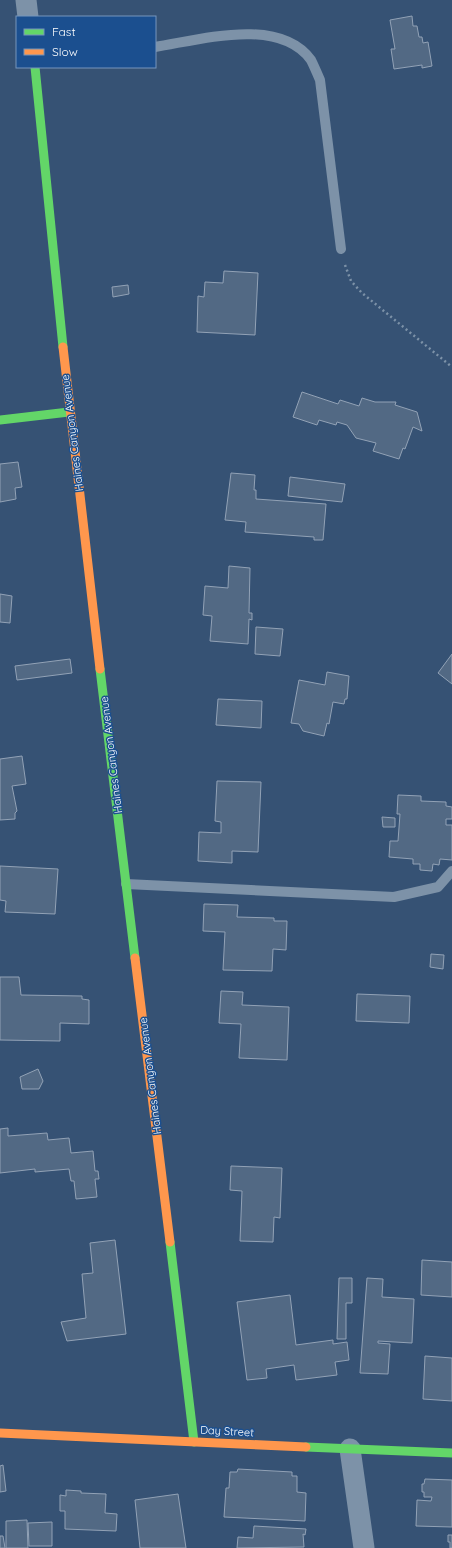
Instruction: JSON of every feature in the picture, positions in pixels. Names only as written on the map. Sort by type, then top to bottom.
[{"type":"street","points":[[26,0],[28,16]]},
{"type":"street","name":"Haines Canyon Avenue","points":[[35,68],[69,412],[194,1442]]},
{"type":"street","points":[[0,420],[69,412]]},
{"type":"street","name":"Day Street","points":[[0,1432],[452,1453]]},
{"type":"street","points":[[350,1449],[364,1548]]},
{"type":"lane","points":[[156,47],[243,34],[262,33],[281,38],[298,48],[311,60],[320,80],[341,249]]},
{"type":"lane","points":[[126,884],[394,897],[438,887],[452,870]]},
{"type":"path","points":[[341,249],[351,281],[362,293],[452,367]]},
{"type":"building","points":[[412,16],[413,26],[417,26],[419,37],[422,37],[423,43],[428,42],[432,66],[422,68],[422,65],[394,69],[391,49],[395,49],[390,20]]},
{"type":"building","points":[[224,271],[258,273],[255,335],[197,332],[198,296],[204,297],[205,282],[223,283]]},
{"type":"building","points":[[128,285],[129,294],[113,297],[112,287]]},
{"type":"building","points":[[302,392],[338,404],[340,400],[359,406],[362,398],[375,402],[396,402],[395,405],[417,412],[422,431],[413,427],[405,449],[403,448],[399,459],[373,451],[376,443],[356,438],[347,425],[337,422],[336,425],[319,420],[317,425],[293,417]]},
{"type":"building","points":[[18,462],[22,487],[15,488],[16,499],[0,502],[0,464]]},
{"type":"building","points":[[231,473],[255,475],[254,490],[256,490],[256,499],[326,504],[323,540],[314,540],[314,537],[245,532],[246,522],[225,520]]},
{"type":"building","points":[[290,477],[345,484],[342,502],[288,496]]},
{"type":"building","points":[[229,566],[250,568],[249,613],[252,613],[252,620],[249,619],[248,644],[210,641],[212,616],[203,615],[205,586],[228,588]]},
{"type":"building","points":[[0,594],[12,596],[10,623],[0,622]]},
{"type":"building","points":[[256,627],[283,629],[280,656],[255,654]]},
{"type":"building","points":[[452,654],[452,684],[438,673]]},
{"type":"building","points":[[70,659],[72,673],[17,680],[15,666]]},
{"type":"building","points":[[327,672],[349,676],[347,699],[345,699],[344,704],[333,702],[329,724],[327,723],[324,736],[303,731],[299,724],[291,723],[299,680],[325,685]]},
{"type":"building","points":[[218,699],[262,701],[261,728],[216,725]]},
{"type":"building","points":[[22,756],[26,784],[12,786],[17,811],[15,813],[15,819],[0,820],[0,759]]},
{"type":"building","points":[[217,781],[261,782],[258,852],[232,851],[232,863],[198,861],[199,832],[221,833],[221,822],[215,821]]},
{"type":"building","points":[[398,795],[421,796],[421,801],[446,802],[446,806],[452,807],[452,819],[446,819],[446,825],[452,825],[452,860],[440,859],[439,865],[433,864],[432,871],[420,870],[420,864],[413,864],[413,859],[389,857],[390,841],[398,841],[400,814],[397,814]]},
{"type":"building","points":[[382,817],[395,818],[395,827],[383,827]]},
{"type":"building","points":[[0,866],[58,869],[55,914],[5,912],[6,901],[0,900]]},
{"type":"building","points":[[204,904],[238,905],[237,917],[274,918],[274,921],[287,921],[286,950],[273,949],[272,971],[223,970],[225,932],[203,931]]},
{"type":"building","points":[[431,954],[444,955],[443,969],[430,967]]},
{"type":"building","points":[[0,977],[19,977],[21,995],[82,996],[82,999],[89,1000],[89,1024],[60,1023],[60,1041],[0,1040]]},
{"type":"building","points":[[221,991],[243,992],[242,1005],[289,1007],[287,1060],[239,1058],[241,1024],[219,1023]]},
{"type":"building","points":[[357,994],[410,996],[409,1023],[356,1021]]},
{"type":"building","points":[[38,1069],[43,1081],[39,1089],[22,1089],[20,1077]]},
{"type":"building","points":[[8,1128],[8,1136],[47,1133],[48,1140],[69,1138],[71,1153],[93,1151],[95,1171],[98,1171],[99,1179],[95,1179],[97,1197],[76,1199],[74,1181],[71,1181],[69,1169],[35,1172],[35,1169],[0,1173],[0,1129]]},
{"type":"building","points":[[231,1166],[282,1168],[280,1218],[274,1217],[273,1242],[240,1241],[242,1191],[230,1190]]},
{"type":"building","points":[[115,1240],[126,1334],[67,1341],[61,1322],[86,1318],[82,1274],[93,1273],[90,1243]]},
{"type":"building","points":[[422,1260],[452,1262],[452,1297],[421,1295]]},
{"type":"building","points":[[339,1278],[352,1278],[352,1303],[346,1303],[346,1339],[337,1339]]},
{"type":"building","points":[[367,1278],[383,1279],[382,1297],[414,1299],[412,1343],[378,1341],[378,1343],[390,1344],[388,1374],[360,1373]]},
{"type":"building","points":[[290,1295],[296,1345],[333,1340],[333,1344],[347,1342],[349,1360],[335,1362],[337,1375],[296,1380],[294,1365],[266,1369],[267,1378],[247,1380],[237,1302]]},
{"type":"building","points":[[425,1356],[452,1358],[452,1401],[423,1399]]},
{"type":"building","points":[[3,1465],[6,1491],[0,1492],[0,1466]]},
{"type":"building","points":[[238,1469],[292,1472],[292,1476],[297,1476],[297,1492],[306,1493],[305,1521],[224,1517],[226,1488],[229,1488],[230,1472],[237,1472]]},
{"type":"building","points":[[425,1479],[452,1480],[452,1527],[416,1526],[417,1500],[431,1501],[432,1497],[424,1497],[424,1492],[422,1492],[422,1484],[424,1484]]},
{"type":"building","points":[[66,1490],[81,1491],[81,1493],[106,1494],[105,1513],[117,1514],[116,1531],[65,1529],[65,1511],[60,1511],[60,1495],[66,1496]]},
{"type":"building","points":[[178,1494],[186,1548],[140,1548],[135,1500]]},
{"type":"building","points":[[27,1520],[28,1548],[6,1548],[6,1521]]},
{"type":"building","points":[[52,1522],[52,1546],[29,1546],[28,1523]]},
{"type":"building","points":[[254,1526],[306,1529],[305,1535],[303,1534],[304,1547],[237,1548],[238,1537],[253,1538]]},
{"type":"building","points":[[448,1535],[452,1535],[452,1548],[450,1548],[450,1542],[448,1542]]},
{"type":"building","points":[[0,1536],[3,1536],[5,1548],[0,1548]]},
{"type":"traffic: fast","points":[[35,68],[63,347]]},
{"type":"traffic: fast","points":[[0,420],[69,412]]},
{"type":"traffic: fast","points":[[100,669],[135,958]]},
{"type":"traffic: fast","points":[[170,1242],[194,1442]]},
{"type":"traffic: fast","points":[[306,1447],[452,1453]]},
{"type":"traffic: slow","points":[[63,347],[100,669]]},
{"type":"traffic: slow","points":[[135,958],[170,1242]]},
{"type":"traffic: slow","points":[[0,1433],[306,1447]]}]
